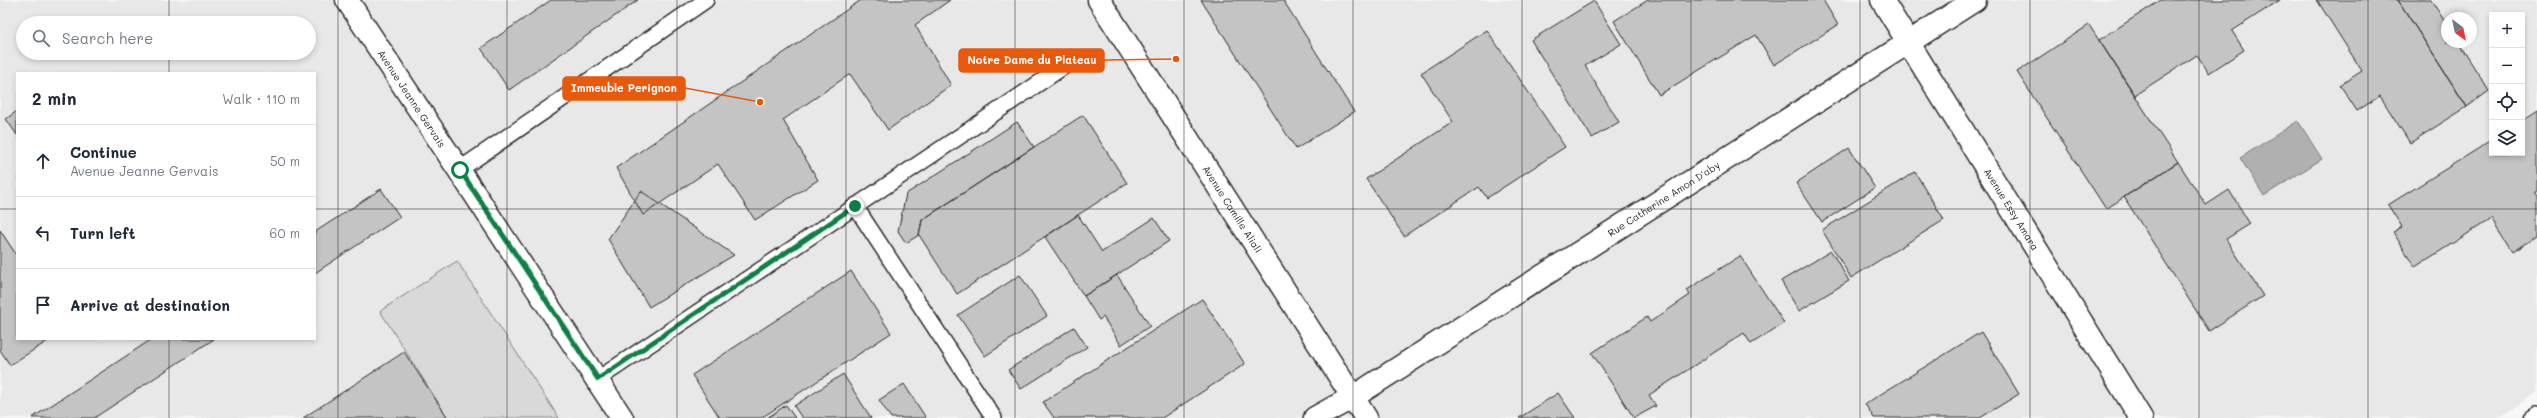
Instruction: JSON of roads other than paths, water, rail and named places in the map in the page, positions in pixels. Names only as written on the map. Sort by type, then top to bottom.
[{"type":"street","name":"Avenue Jeanne Gervais","points":[[347,0],[598,379],[622,418]]},
{"type":"street","name":"Avenue Camille Aliali","points":[[1099,0],[1366,418]]},
{"type":"street","name":"Avenue Essy Amara","points":[[1882,0],[2141,418]]},
{"type":"street","name":"Rue Catherine Amon D'aby","points":[[1315,418],[1352,397],[1874,62],[1909,42],[1975,0]]},
{"type":"lane","points":[[460,170],[706,0]]},
{"type":"lane","points":[[598,379],[1066,65]]},
{"type":"lane","points":[[855,206],[994,418]]},
{"type":"lane","points":[[2532,418],[2537,415]]},
{"type":"place","name":"Notre Dame du Plateau","points":[[1176,59]]},
{"type":"place","name":"Immeuble Perignon","points":[[760,102]]}]
